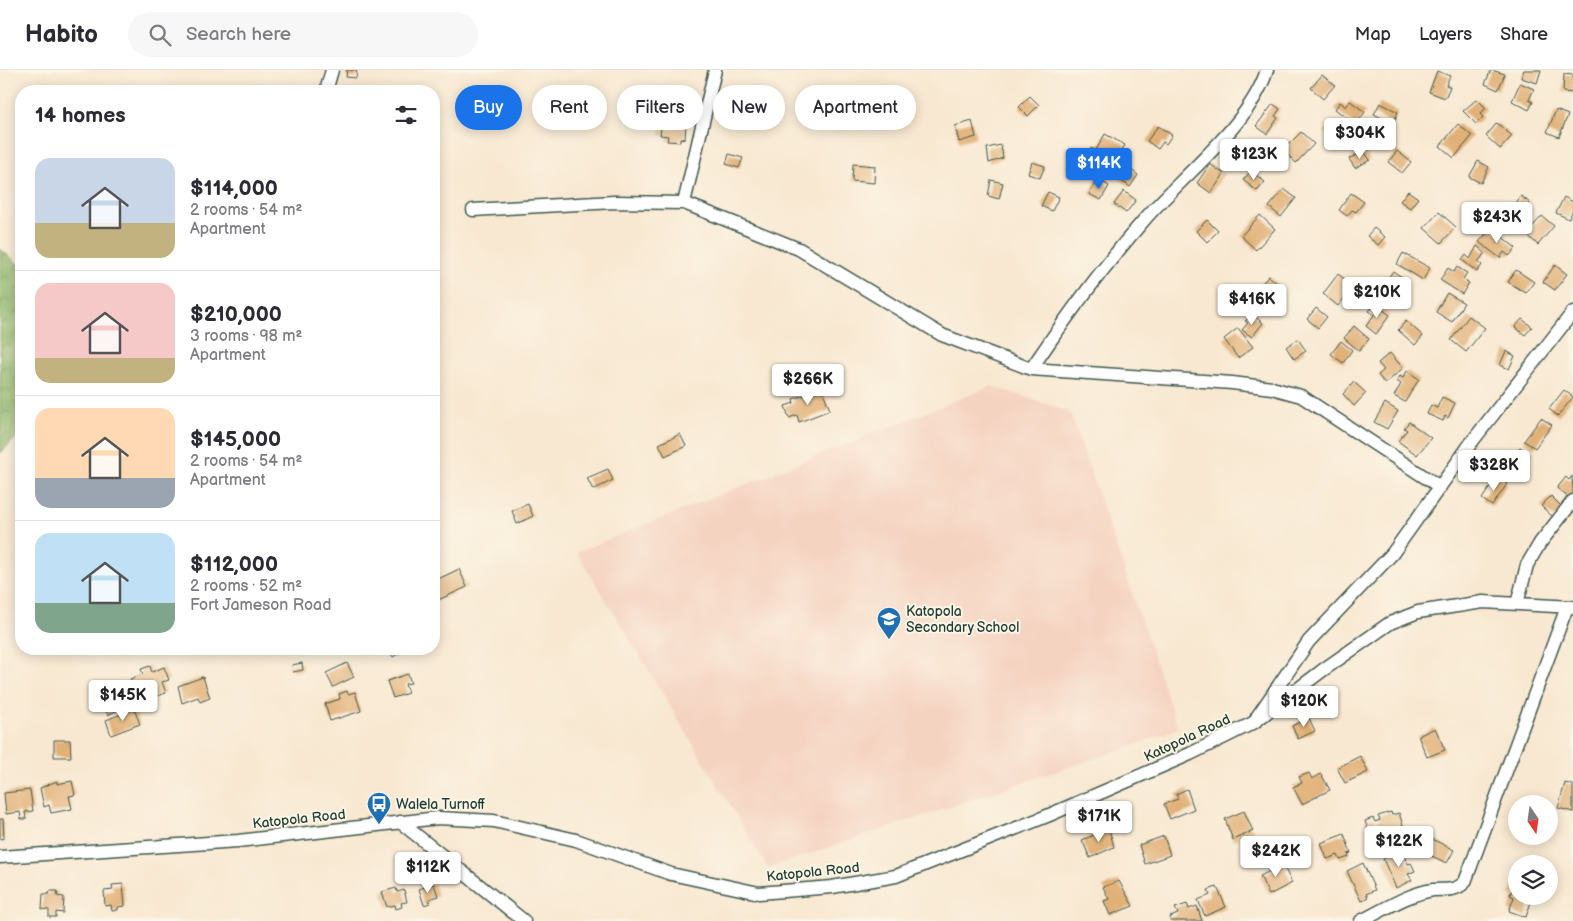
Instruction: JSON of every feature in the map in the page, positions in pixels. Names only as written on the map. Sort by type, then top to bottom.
[{"type":"street","points":[[328,85],[332,70]]},
{"type":"street","points":[[684,203],[715,70]]},
{"type":"street","points":[[1031,369],[1074,305],[1145,219],[1246,111],[1267,70]]},
{"type":"street","points":[[473,210],[614,202],[684,203],[799,249],[942,335],[1031,369],[1232,383],[1272,388],[1301,396],[1440,487]]},
{"type":"street","points":[[1253,723],[1308,641],[1392,554],[1471,443],[1573,312]]},
{"type":"street","points":[[1517,604],[1527,565],[1540,543],[1573,501]]},
{"type":"street","name":"Katopola Road","points":[[0,857],[238,841],[438,818],[494,821],[576,840],[671,874],[759,893],[832,887],[896,876],[1047,816],[1190,754],[1253,723],[1323,670],[1390,624],[1418,612],[1454,605],[1484,602],[1570,607]]},
{"type":"street","points":[[1361,921],[1414,895],[1432,890],[1452,890],[1465,882],[1570,607]]},
{"type":"street","points":[[400,822],[524,921]]},
{"type":"shaded area","name":"Katopola Secondary School","points":[[992,386],[1070,412],[1178,728],[1147,741],[768,868],[577,552]]},
{"type":"green space","points":[[0,249],[15,261],[15,438],[0,454]]},
{"type":"building","points":[[347,70],[357,70],[356,78],[346,77]]},
{"type":"building","points":[[1491,70],[1505,74],[1498,90],[1485,84]]},
{"type":"building","points":[[1524,70],[1541,70],[1537,83],[1521,78]]},
{"type":"building","points":[[1437,71],[1450,76],[1446,85],[1450,87],[1445,98],[1429,92]]},
{"type":"building","points":[[1564,74],[1573,75],[1573,93],[1563,92]]},
{"type":"building","points":[[1322,75],[1335,85],[1323,99],[1311,88]]},
{"type":"building","points":[[1520,83],[1534,89],[1529,100],[1533,102],[1529,110],[1512,101]]},
{"type":"building","points":[[1030,96],[1039,105],[1028,116],[1019,107]]},
{"type":"building","points":[[1477,99],[1486,108],[1480,114],[1483,117],[1476,124],[1463,111]]},
{"type":"building","points":[[1350,101],[1365,112],[1356,125],[1335,109],[1340,102],[1346,107]]},
{"type":"building","points":[[1380,103],[1398,112],[1393,124],[1374,114]]},
{"type":"building","points":[[1273,104],[1280,109],[1275,116],[1278,118],[1267,134],[1256,126]]},
{"type":"building","points":[[1556,110],[1568,115],[1559,137],[1547,132]]},
{"type":"building","points":[[972,121],[976,137],[959,142],[955,126]]},
{"type":"building","points":[[1337,121],[1347,132],[1334,144],[1324,132]]},
{"type":"building","points":[[1497,123],[1512,136],[1500,149],[1486,136]]},
{"type":"building","points":[[1458,124],[1472,136],[1454,158],[1440,146]]},
{"type":"building","points":[[1158,126],[1172,135],[1166,144],[1163,142],[1158,149],[1147,141]]},
{"type":"building","points":[[661,130],[686,130],[685,139],[680,138],[680,142],[667,141],[668,136],[660,135]]},
{"type":"building","points":[[1301,132],[1314,144],[1296,163],[1283,150]]},
{"type":"building","points":[[1105,134],[1125,145],[1108,174],[1088,163],[1092,157],[1087,154],[1091,148],[1096,150]]},
{"type":"building","points":[[1001,145],[1003,158],[989,163],[987,148]]},
{"type":"building","points":[[1364,151],[1370,160],[1355,168],[1349,159]]},
{"type":"building","points":[[1397,151],[1411,162],[1402,173],[1388,162]]},
{"type":"building","points":[[729,154],[743,158],[739,168],[726,164]]},
{"type":"building","points":[[1478,161],[1489,167],[1481,183],[1469,177]]},
{"type":"building","points":[[1032,162],[1045,166],[1040,178],[1028,174]]},
{"type":"building","points":[[853,164],[875,166],[874,183],[852,181]]},
{"type":"building","points":[[1210,164],[1224,174],[1211,193],[1197,183]]},
{"type":"building","points":[[1127,167],[1138,175],[1130,187],[1119,179]]},
{"type":"building","points":[[1251,171],[1265,182],[1257,191],[1243,180]]},
{"type":"building","points":[[1097,179],[1109,186],[1101,200],[1089,194]]},
{"type":"building","points":[[991,180],[1003,183],[999,199],[988,196]]},
{"type":"building","points":[[1284,189],[1296,198],[1281,217],[1269,207]]},
{"type":"building","points":[[1124,191],[1136,200],[1126,213],[1114,204]]},
{"type":"building","points":[[1408,191],[1418,198],[1410,208],[1400,201]]},
{"type":"building","points":[[1048,192],[1059,197],[1052,211],[1041,206]]},
{"type":"building","points":[[1351,193],[1364,202],[1356,212],[1352,210],[1347,216],[1339,210]]},
{"type":"building","points":[[1521,196],[1530,203],[1523,213],[1514,206]]},
{"type":"building","points":[[1564,197],[1573,202],[1573,210],[1569,219],[1556,213]]},
{"type":"building","points":[[1439,212],[1456,227],[1441,243],[1424,228]]},
{"type":"building","points":[[1260,215],[1275,229],[1256,250],[1241,236]]},
{"type":"building","points":[[1542,216],[1554,226],[1538,245],[1526,234]]},
{"type":"building","points":[[1207,220],[1218,231],[1207,242],[1196,231]]},
{"type":"building","points":[[1374,228],[1385,237],[1378,245],[1367,236]]},
{"type":"building","points":[[1491,228],[1516,248],[1509,256],[1504,252],[1500,258],[1479,242]]},
{"type":"building","points":[[1477,246],[1485,253],[1478,262],[1482,265],[1477,272],[1462,260],[1466,255],[1470,259]]},
{"type":"building","points":[[1403,253],[1430,268],[1423,280],[1397,264]]},
{"type":"building","points":[[1555,265],[1567,274],[1555,290],[1543,282]]},
{"type":"building","points":[[1457,267],[1467,273],[1463,279],[1469,283],[1462,294],[1440,280],[1448,268],[1454,272]]},
{"type":"building","points":[[1516,270],[1534,282],[1526,293],[1508,282]]},
{"type":"building","points":[[1393,271],[1406,280],[1390,302],[1377,293]]},
{"type":"building","points":[[1338,274],[1354,286],[1338,306],[1323,294]]},
{"type":"building","points":[[1269,276],[1281,287],[1272,295],[1261,284]]},
{"type":"building","points":[[1447,293],[1464,303],[1452,322],[1436,312]]},
{"type":"building","points":[[1375,304],[1390,315],[1376,334],[1366,326],[1374,315],[1369,311]]},
{"type":"building","points":[[1316,308],[1327,317],[1318,328],[1307,319]]},
{"type":"building","points":[[1253,315],[1263,323],[1252,337],[1242,330],[1248,323],[1245,321]]},
{"type":"building","points":[[1469,316],[1485,328],[1466,352],[1451,340]]},
{"type":"building","points":[[1522,319],[1532,327],[1525,335],[1515,327]]},
{"type":"building","points":[[1406,321],[1423,336],[1415,345],[1398,330]]},
{"type":"building","points":[[1354,326],[1369,339],[1359,351],[1344,338]]},
{"type":"building","points":[[1238,328],[1253,347],[1238,358],[1224,339]]},
{"type":"building","points":[[1298,339],[1306,351],[1294,359],[1286,347]]},
{"type":"building","points":[[1341,341],[1352,350],[1343,363],[1331,354]]},
{"type":"building","points":[[1506,351],[1515,356],[1509,369],[1500,365]]},
{"type":"building","points":[[1390,353],[1403,368],[1385,384],[1378,375],[1384,370],[1378,363]]},
{"type":"building","points":[[1407,371],[1419,379],[1405,402],[1394,396],[1401,384],[1397,381],[1400,376],[1403,378]]},
{"type":"building","points":[[1354,382],[1366,393],[1354,406],[1343,394]]},
{"type":"building","points":[[822,389],[830,410],[799,422],[797,415],[789,418],[785,406],[794,403],[793,399]]},
{"type":"building","points":[[1564,390],[1573,397],[1558,416],[1549,409]]},
{"type":"building","points":[[1442,397],[1455,403],[1448,418],[1445,416],[1443,421],[1427,414],[1431,405],[1437,408]]},
{"type":"building","points":[[1385,403],[1398,411],[1387,429],[1374,422]]},
{"type":"building","points":[[1541,418],[1552,425],[1535,448],[1524,441]]},
{"type":"building","points":[[1409,422],[1431,438],[1417,455],[1398,441],[1407,430],[1404,428]]},
{"type":"building","points":[[680,434],[686,446],[665,456],[659,444]]},
{"type":"building","points":[[1520,447],[1529,455],[1514,473],[1505,465]]},
{"type":"building","points":[[608,469],[613,480],[593,490],[587,478]]},
{"type":"building","points":[[1572,476],[1573,493],[1569,498],[1557,488],[1566,477],[1569,480]]},
{"type":"building","points":[[1497,477],[1507,484],[1492,506],[1482,499]]},
{"type":"building","points":[[1551,496],[1563,508],[1554,518],[1541,506]]},
{"type":"building","points":[[528,504],[533,516],[517,524],[512,511]]},
{"type":"building","points":[[459,569],[467,587],[440,599],[440,578]]},
{"type":"building","points":[[302,663],[303,670],[293,672],[292,665]]},
{"type":"building","points":[[347,663],[354,677],[333,687],[326,673]]},
{"type":"building","points":[[150,666],[152,672],[164,667],[169,680],[162,682],[166,693],[152,698],[149,691],[137,696],[130,679],[143,674],[141,669]]},
{"type":"building","points":[[408,674],[411,683],[405,684],[408,693],[393,698],[387,681]]},
{"type":"building","points":[[203,677],[210,698],[200,702],[198,697],[182,703],[178,686]]},
{"type":"building","points":[[347,691],[348,694],[355,692],[361,711],[330,721],[325,704],[340,699],[339,694]]},
{"type":"building","points":[[116,702],[120,709],[108,715],[104,708]]},
{"type":"building","points":[[134,709],[140,724],[111,735],[106,720]]},
{"type":"building","points":[[1309,718],[1315,731],[1298,739],[1292,726]]},
{"type":"building","points":[[1435,728],[1445,750],[1427,757],[1418,736]]},
{"type":"building","points":[[54,740],[70,740],[71,757],[54,757]]},
{"type":"building","points":[[1360,756],[1368,772],[1345,783],[1337,768]]},
{"type":"building","points":[[1309,773],[1312,779],[1321,774],[1330,790],[1302,804],[1293,787],[1302,783],[1299,777]]},
{"type":"building","points":[[57,781],[57,784],[72,781],[75,795],[69,796],[72,809],[51,813],[49,805],[44,807],[40,788]]},
{"type":"building","points":[[1565,783],[1573,785],[1573,812],[1558,808]]},
{"type":"building","points":[[1187,789],[1194,809],[1170,819],[1164,804],[1178,799],[1176,794]]},
{"type":"building","points":[[30,790],[33,811],[25,812],[26,819],[21,819],[20,812],[6,814],[4,793]]},
{"type":"building","points":[[1244,811],[1253,831],[1233,840],[1225,819]]},
{"type":"building","points":[[1391,812],[1392,815],[1399,813],[1406,835],[1381,844],[1382,846],[1374,849],[1365,821],[1373,818],[1375,822],[1380,820],[1378,816]]},
{"type":"building","points":[[0,819],[3,819],[4,838],[0,839]]},
{"type":"building","points":[[1109,829],[1114,847],[1090,858],[1082,840]]},
{"type":"building","points":[[1344,834],[1351,853],[1348,854],[1349,857],[1340,860],[1338,855],[1327,859],[1321,843]]},
{"type":"building","points":[[1164,836],[1170,855],[1145,864],[1139,845]]},
{"type":"building","points":[[1432,839],[1454,850],[1447,863],[1425,853]]},
{"type":"building","points":[[1400,848],[1408,864],[1411,863],[1415,871],[1408,874],[1412,880],[1396,888],[1383,859],[1392,855],[1391,852]]},
{"type":"building","points":[[1280,859],[1292,883],[1269,895],[1260,876],[1274,869],[1271,863]]},
{"type":"building","points":[[1363,863],[1375,890],[1366,894],[1368,897],[1361,901],[1347,871]]},
{"type":"building","points":[[1119,881],[1133,906],[1110,915],[1104,901],[1109,899],[1103,887]]},
{"type":"building","points":[[123,884],[125,906],[118,907],[118,910],[112,911],[111,905],[105,906],[104,891],[113,890],[112,885]]},
{"type":"building","points":[[434,884],[438,896],[429,899],[430,903],[424,905],[419,889]]},
{"type":"building","points":[[1217,887],[1226,907],[1205,916],[1198,900],[1210,895],[1208,890]]},
{"type":"building","points":[[396,888],[397,892],[404,890],[407,902],[401,903],[402,907],[396,909],[395,905],[387,907],[382,892]]},
{"type":"building","points":[[50,891],[58,891],[57,896],[64,897],[63,913],[56,912],[56,917],[49,917],[49,910],[42,909],[43,894],[49,894]]},
{"type":"building","points":[[1187,904],[1189,909],[1197,906],[1202,921],[1171,921],[1170,917],[1178,914],[1175,908]]},
{"type":"building","points":[[1511,905],[1530,905],[1526,917],[1509,911]]},
{"type":"place","name":"Katopola Secondary School","points":[[889,640]]},
{"type":"place","name":"Walela Turnoff","points":[[379,825]]}]
